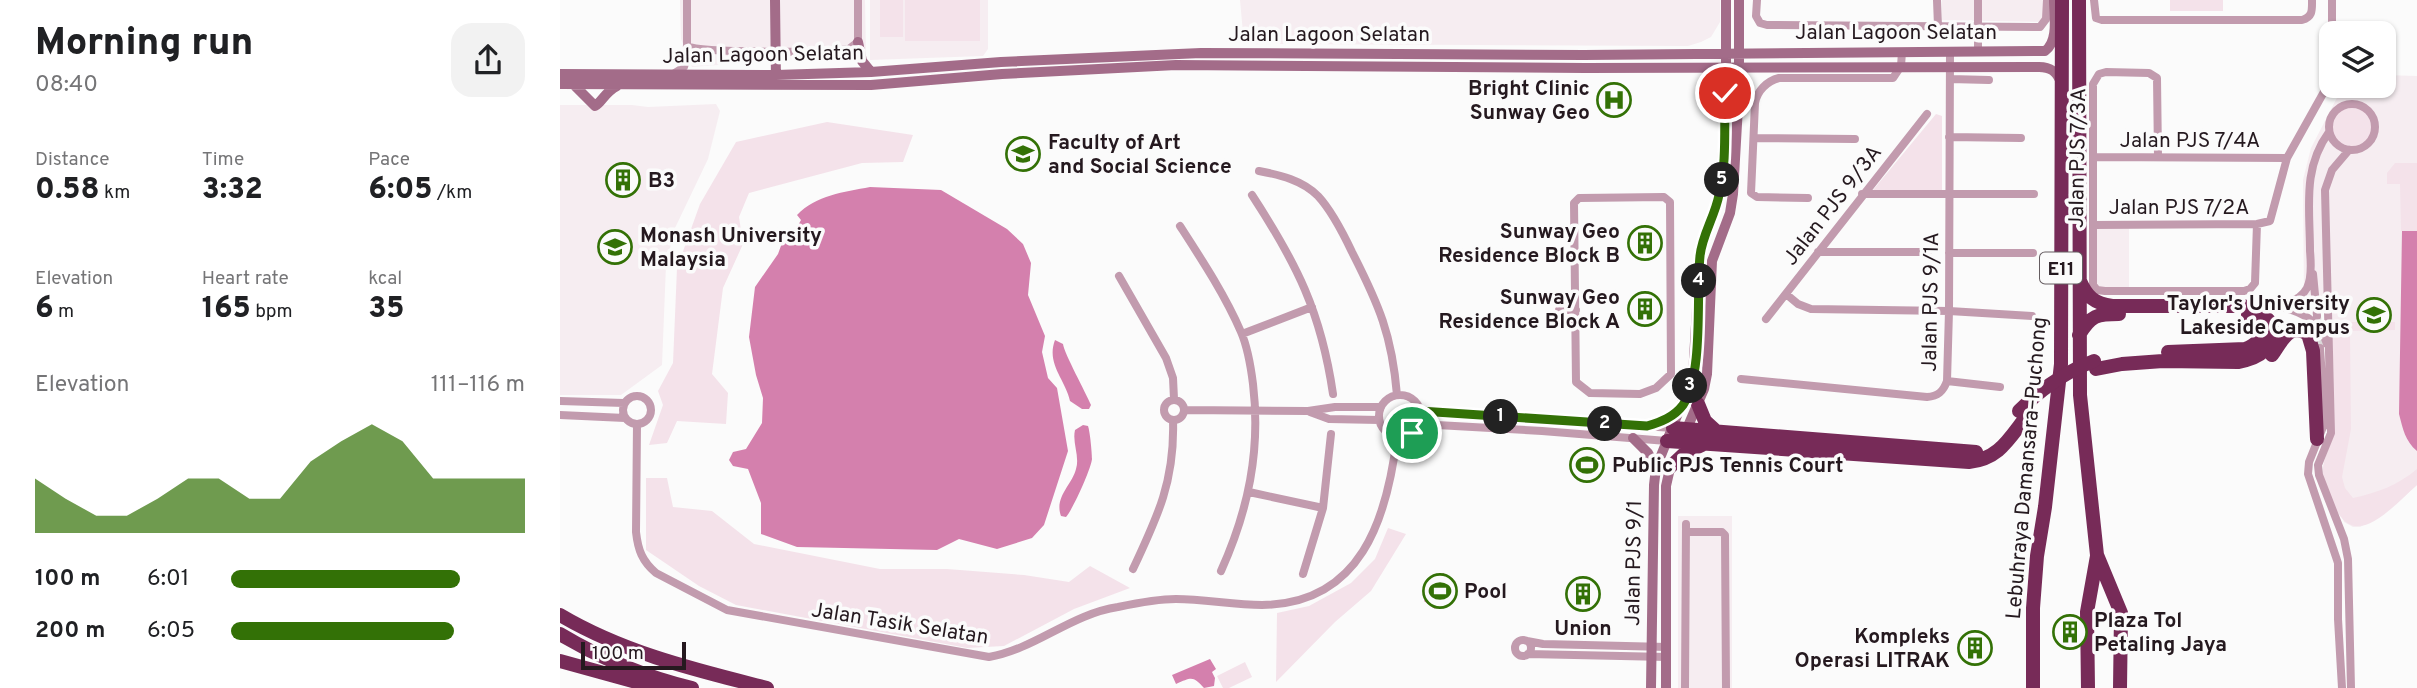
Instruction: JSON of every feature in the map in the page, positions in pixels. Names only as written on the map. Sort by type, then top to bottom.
[{"type":"highway","name":"Lebuhraya Damansara–Puchong","points":[[2033,688],[2033,608],[2037,556],[2061,364],[2062,0]]},
{"type":"highway","name":"Lebuhraya Damansara–Puchong","points":[[2079,0],[2080,395],[2097,555],[2120,612],[2120,688]]},
{"type":"highway","points":[[2078,276],[2085,293],[2099,304],[2243,306],[2261,312],[2271,323],[2271,341],[2260,356],[2238,362],[2163,361],[2095,365]]},
{"type":"highway","points":[[1677,435],[1707,444],[1969,462],[1986,459],[2000,451],[2035,395],[2055,380],[2130,354],[2245,349],[2257,343],[2261,327],[2254,317],[2239,313],[2103,314],[2090,319],[2079,335]]},
{"type":"highway","points":[[2163,361],[2196,369],[2245,368],[2266,360],[2288,332],[2304,331],[2308,334],[2313,351],[2317,439]]},
{"type":"highway","points":[[1698,404],[1704,421],[1717,432]]},
{"type":"highway","points":[[1677,435],[1717,432],[1976,452],[1996,443],[2021,416]]},
{"type":"highway","points":[[1663,468],[1685,453],[1707,444]]},
{"type":"highway","name":"Lebuhraya Damansara–Puchong","points":[[2088,688],[2087,612],[2097,555]]},
{"type":"highway","points":[[560,615],[629,649],[694,670],[767,688]]},
{"type":"highway","points":[[560,634],[648,675],[692,688]]},
{"type":"highway","points":[[560,661],[658,688]]},
{"type":"main road","points":[[775,0],[776,79]]},
{"type":"main road","points":[[1677,435],[1695,366],[1701,247],[1714,214],[1722,180],[1726,0]]},
{"type":"main road","points":[[1677,435],[1698,404],[1707,374],[1712,261],[1732,204],[1740,67],[1739,0]]},
{"type":"main road","name":"Jalan Lagoon Selatan","points":[[560,74],[673,74],[871,85],[1002,68],[1202,53],[1584,55],[2045,51],[2053,39],[2054,0]]},
{"type":"main road","points":[[1703,52],[1719,45],[1726,30]]},
{"type":"main road","points":[[1739,30],[1746,42],[1765,52]]},
{"type":"main road","points":[[858,42],[862,61],[871,72]]},
{"type":"main road","name":"Jalan Lagoon Selatan","points":[[560,84],[776,79],[871,72],[1002,68],[1188,65],[2045,67],[2055,72],[2062,85]]},
{"type":"main road","points":[[1739,89],[1757,71],[1770,66]]},
{"type":"main road","points":[[1703,67],[1716,77],[1725,93]]},
{"type":"main road","points":[[573,84],[595,106],[605,93],[620,84]]},
{"type":"main road","points":[[1647,426],[1667,419],[1683,404]]},
{"type":"main road","name":"Jalan PJS 9/1","points":[[1651,688],[1652,530],[1663,468],[1677,435]]},
{"type":"main road","points":[[1633,439],[1663,468]]},
{"type":"main road","name":"Jalan PJS 9/1","points":[[1663,468],[1666,486],[1667,688]]},
{"type":"street","points":[[673,74],[684,67],[687,0]]},
{"type":"street","points":[[687,46],[697,50],[841,51],[854,47],[858,42],[858,0]]},
{"type":"street","points":[[1757,0],[1756,16],[1760,23],[1767,25],[1978,27],[2040,27],[2046,19],[2047,0]]},
{"type":"street","points":[[1937,0],[1938,26]]},
{"type":"street","points":[[1978,0],[1978,52]]},
{"type":"street","points":[[2094,0],[2096,18],[2102,20],[2302,20],[2312,14],[2312,0]]},
{"type":"street","points":[[2332,0],[2332,21]]},
{"type":"street","points":[[1808,198],[1757,197],[1751,193],[1756,97],[1773,80],[1888,80],[1898,75],[1902,52]]},
{"type":"street","name":"Jalan PJS 9/1A","points":[[1741,379],[1927,397],[1940,393],[1947,381],[1950,52]]},
{"type":"street","name":"Jalan PJS 7/3A","points":[[2158,157],[2157,78],[2149,73],[2099,74],[2093,83],[2093,285],[2096,289],[2105,292],[2250,289],[2255,283],[2260,224]]},
{"type":"street","points":[[1950,79],[1989,80]]},
{"type":"street","points":[[2260,224],[2270,221],[2273,215],[2287,158],[2321,98]]},
{"type":"street","points":[[2317,316],[2311,259],[2309,181],[2314,157],[2329,132],[2330,120],[2342,106],[2357,103],[2367,108],[2375,122],[2374,137],[2368,145],[2360,149],[2349,150],[2336,144],[2329,132]]},
{"type":"street","name":"Jalan PJS 9/3A","points":[[1766,319],[1927,114]]},
{"type":"street","points":[[1949,137],[2021,138]]},
{"type":"street","points":[[1754,138],[1855,139]]},
{"type":"street","points":[[2349,150],[2332,170],[2325,190],[2331,433],[2318,465],[2319,475],[2344,539],[2347,559],[2351,688]]},
{"type":"street","name":"Jalan PJS 7/4A","points":[[2093,157],[2287,158]]},
{"type":"street","points":[[1259,171],[1283,176],[1310,190],[1319,197],[1343,233],[1378,304],[1387,330],[1394,358],[1397,395]]},
{"type":"street","points":[[1862,194],[2034,194]]},
{"type":"street","points":[[1252,195],[1284,245],[1303,283],[1322,333],[1333,394]]},
{"type":"street","points":[[1664,197],[1670,202],[1671,374],[1656,388],[1640,394],[1590,393],[1576,382],[1575,300],[1574,203],[1579,198],[1664,197]]},
{"type":"street","name":"Jalan PJS 7/2A","points":[[2093,225],[2260,224]]},
{"type":"street","points":[[1180,226],[1213,278],[1242,334],[1256,411],[1256,446],[1249,492],[1221,571]]},
{"type":"street","points":[[1818,251],[1928,252]]},
{"type":"street","points":[[1949,253],[2033,253]]},
{"type":"street","points":[[2273,306],[2295,300],[2302,295],[2307,288],[2311,259]]},
{"type":"street","points":[[1119,276],[1166,358],[1173,378],[1174,399]]},
{"type":"street","points":[[1786,294],[1811,309],[1949,311],[2032,316]]},
{"type":"street","points":[[1575,300],[1558,306],[1576,310]]},
{"type":"street","points":[[2243,306],[2273,306],[2297,312],[2312,321],[2325,338],[2329,355]]},
{"type":"street","points":[[1242,334],[1312,307]]},
{"type":"street","points":[[2320,348],[2325,422],[2309,462],[2308,474],[2339,563],[2342,688]]},
{"type":"street","points":[[1947,381],[2000,387]]},
{"type":"street","points":[[1397,395],[1409,397],[1420,411],[1419,424],[1408,435],[1397,437],[1385,431],[1379,420],[1381,407],[1388,399],[1397,395]]},
{"type":"street","points":[[560,401],[624,403],[641,396],[649,402],[649,417],[637,424],[625,418],[560,415]]},
{"type":"street","points":[[1174,399],[1182,404],[1184,410],[1181,417],[1173,420],[1167,417],[1164,410],[1166,404],[1174,399]]},
{"type":"street","points":[[624,403],[622,411],[625,418]]},
{"type":"street","points":[[1184,410],[1308,411],[1335,407],[1381,407]]},
{"type":"street","points":[[1308,411],[1329,419],[1379,420]]},
{"type":"street","points":[[1420,411],[1647,426],[1677,435]]},
{"type":"street","points":[[1133,569],[1156,520],[1169,481],[1174,450],[1173,420]]},
{"type":"street","name":"Jalan Tasik Selatan","points":[[637,424],[638,550],[646,565],[656,573],[727,610],[989,657],[1009,654],[1064,625],[1114,607],[1174,598],[1262,605],[1292,601],[1324,590],[1343,576],[1362,556],[1376,530],[1397,437]]},
{"type":"street","points":[[1419,424],[1633,439],[1677,435]]},
{"type":"street","points":[[1303,574],[1323,508],[1331,434]]},
{"type":"street","points":[[1249,492],[1323,508]]},
{"type":"street","points":[[1685,688],[1686,528],[1721,532],[1725,535],[1726,688]]},
{"type":"street","points":[[1527,641],[1531,648],[1528,654]]},
{"type":"street","points":[[1651,652],[1543,645],[1527,641],[1519,642],[1516,648],[1521,655],[1667,652]]},
{"type":"shaded area","points":[[680,0],[865,0],[866,54],[692,67],[681,39]]},
{"type":"shaded area","points":[[870,0],[988,0],[988,49],[983,56],[870,60]]},
{"type":"shaded area","points":[[880,0],[903,0],[903,37],[880,37]]},
{"type":"shaded area","points":[[905,0],[980,0],[980,41],[905,41]]},
{"type":"shaded area","points":[[1240,0],[1720,0],[1720,22],[1711,37],[1688,46],[1244,44]]},
{"type":"shaded area","points":[[1942,0],[2050,0],[2050,22],[1942,20]]},
{"type":"shaded area","points":[[2170,0],[2223,0],[2223,11],[2170,11]]},
{"type":"shaded area","name":"Taylor's University Lakeside Campus","points":[[2396,75],[2417,76],[2417,485],[2380,517],[2360,527],[2344,522],[2324,467],[2334,430],[2331,301],[2304,299],[2303,180],[2311,148],[2337,98],[2396,98]]},
{"type":"shaded area","name":"Monash University Malaysia","points":[[716,104],[720,111],[708,159],[675,228],[666,265],[662,365],[621,395],[560,395],[560,105],[648,107]]},
{"type":"shaded area","points":[[2352,104],[2367,110],[2373,125],[2367,140],[2352,146],[2337,140],[2331,125],[2337,110]]},
{"type":"shaded area","points":[[1936,114],[1942,116],[1942,190],[1873,190]]},
{"type":"shaded area","points":[[827,122],[913,135],[903,162],[862,163],[749,193],[739,217],[743,244],[723,288],[712,374],[728,393],[726,424],[677,421],[667,443],[649,445],[663,405],[658,391],[673,363],[677,268],[700,204],[736,142]]},
{"type":"shaded area","points":[[2395,163],[2417,163],[2417,231],[2401,231],[2400,184],[2387,184],[2387,173]]},
{"type":"shaded area","points":[[870,187],[941,190],[1007,229],[1023,244],[1031,263],[1028,295],[1045,336],[1042,352],[1048,378],[1057,388],[1068,451],[1044,525],[1032,538],[997,549],[959,539],[937,550],[797,547],[761,534],[761,503],[748,469],[733,466],[729,460],[733,452],[746,449],[762,423],[763,398],[749,337],[755,287],[778,254],[786,232],[794,233],[801,220],[797,215],[805,208],[831,195]]},
{"type":"shaded area","points":[[2097,227],[2129,227],[2129,289],[2096,285]]},
{"type":"shaded area","points":[[2402,231],[2417,231],[2417,451],[2407,439],[2399,414]]},
{"type":"shaded area","points":[[2335,322],[2395,322],[2395,330],[2350,331],[2351,429],[2342,477],[2345,488],[2353,498],[2362,496],[2395,484],[2417,469],[2417,485],[2384,515],[2361,526],[2350,525],[2340,516],[2323,474],[2334,427],[2332,329]]},
{"type":"shaded area","points":[[1055,340],[1063,344],[1091,405],[1089,409],[1082,409],[1070,401],[1054,364]]},
{"type":"shaded area","points":[[1083,425],[1089,429],[1091,464],[1069,513],[1066,517],[1061,516],[1060,503],[1077,464],[1075,430]]},
{"type":"shaded area","name":"Public PJS Tennis Court","points":[[1579,449],[1597,450],[1595,481],[1577,480]]},
{"type":"shaded area","points":[[646,478],[667,478],[673,507],[712,511],[754,544],[880,569],[947,569],[1024,575],[1069,582],[1090,566],[1130,588],[1074,609],[1004,646],[967,648],[736,605],[699,586],[646,550]]},
{"type":"shaded area","points":[[1678,516],[1732,516],[1732,688],[1678,688]]},
{"type":"shaded area","points":[[1388,528],[1406,534],[1371,591],[1335,622],[1276,682],[1277,613],[1309,606],[1351,583],[1375,559]]},
{"type":"shaded area","name":"Pool","points":[[1443,573],[1456,582],[1435,609],[1424,601]]},
{"type":"shaded area","points":[[1210,659],[1216,669],[1212,672],[1215,678],[1214,686],[1204,688],[1192,679],[1176,684],[1172,675]]},
{"type":"shaded area","points":[[1245,662],[1252,677],[1229,688],[1223,688],[1217,676]]},
{"type":"tunnel","points":[[2317,316],[2320,348]]},
{"type":"place","name":"Bright Clinic Sunway Geo","points":[[1614,100]]},
{"type":"place","name":"Faculty of Art and Social Science","points":[[1023,154]]},
{"type":"place","name":"B3","points":[[623,180]]},
{"type":"place","name":"Sunway Geo Residence Block B","points":[[1645,243]]},
{"type":"place","name":"Monash University Malaysia","points":[[615,247]]},
{"type":"place","name":"Sunway Geo Residence Block A","points":[[1645,309]]},
{"type":"place","name":"Taylor's University Lakeside Campus","points":[[2374,315]]},
{"type":"place","name":"Public PJS Tennis Court","points":[[1587,465]]},
{"type":"place","name":"Pool","points":[[1440,591]]},
{"type":"place","name":"Union","points":[[1583,594]]},
{"type":"place","name":"Plaza Tol Petaling Jaya","points":[[2070,632]]},
{"type":"place","name":"Kompleks Operasi LITRAK","points":[[1975,648]]},
{"type":"route","points":[[1412,433],[1419,424],[1420,411],[1647,426],[1667,419],[1683,404],[1695,366],[1701,247],[1714,214],[1722,180],[1725,93]]}]
